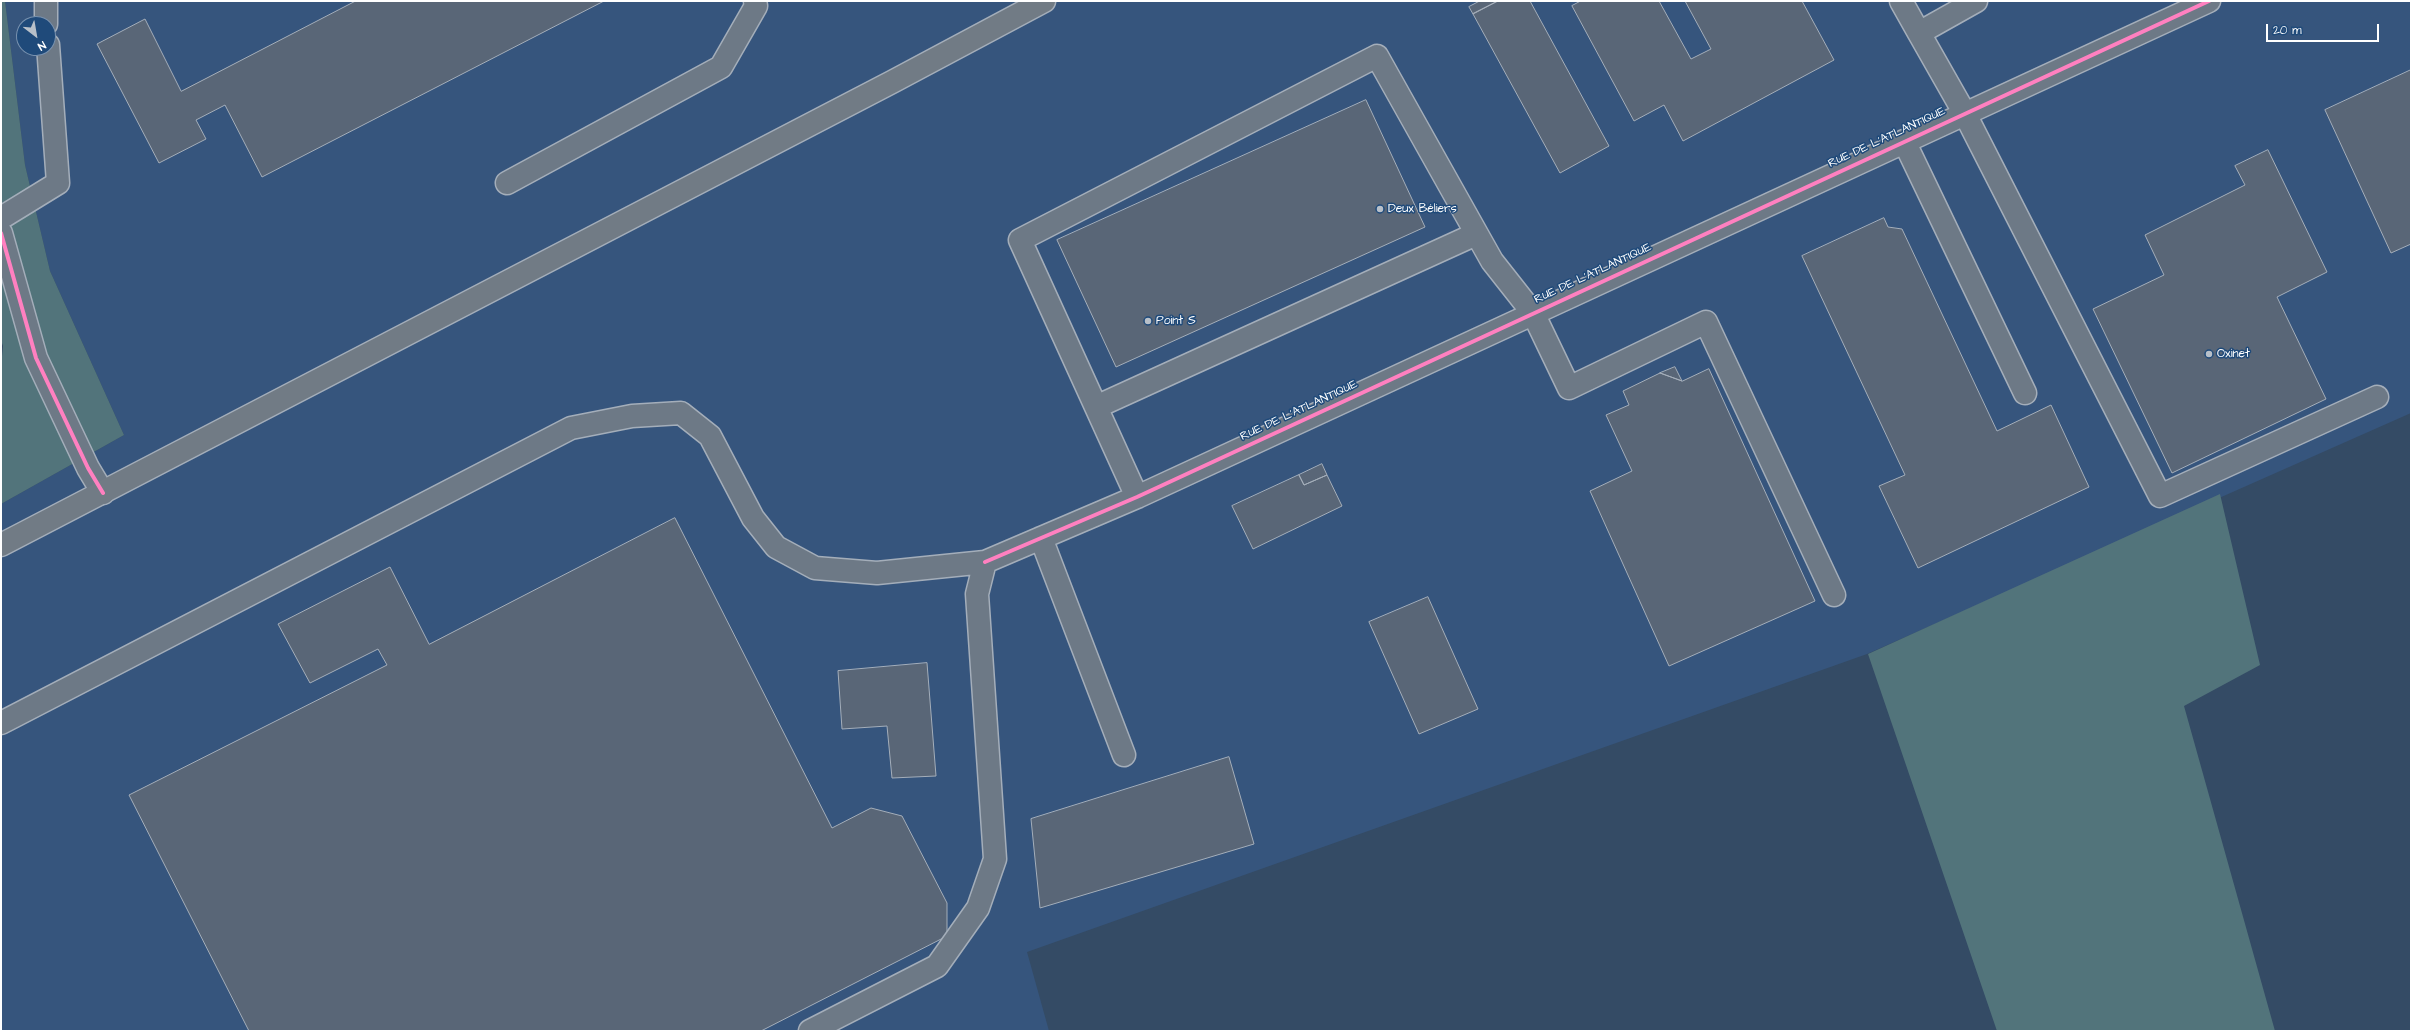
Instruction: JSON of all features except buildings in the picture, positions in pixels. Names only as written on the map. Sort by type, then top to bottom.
[{"type":"main road","points":[[1,545],[885,86],[1044,1]]},
{"type":"street","points":[[46,1],[46,16]]},
{"type":"street","points":[[507,183],[721,67],[756,6],[755,1]]},
{"type":"street","points":[[1901,1],[1965,114],[2160,496],[2377,397]]},
{"type":"street","points":[[1920,33],[1976,1]]},
{"type":"street","name":"RUE DE L'ATLANTIQUE","points":[[1,723],[571,428],[632,416],[681,413],[710,436],[753,518],[776,547],[815,568],[877,573],[985,562],[1137,497],[2209,1]]},
{"type":"street","points":[[1,218],[58,183],[49,56]]},
{"type":"street","points":[[1137,497],[1020,240],[1377,56],[1492,261],[1533,313],[1569,388],[1706,322],[1834,595]]},
{"type":"street","points":[[1904,142],[2025,393]]},
{"type":"street","points":[[1,233],[36,358],[88,468],[103,493]]},
{"type":"street","points":[[1096,407],[1476,234]]},
{"type":"street","points":[[1041,538],[1124,755]]},
{"type":"street","points":[[810,1031],[937,966],[978,908],[995,859],[977,594],[985,562]]},
{"type":"shaded area","points":[[5,1],[2411,1],[2411,413],[1867,654],[1027,952],[1049,1031],[1,1031],[1,504],[124,435],[50,271],[25,165]]},
{"type":"green space","points":[[1,1],[5,1],[25,165],[50,271],[124,435],[1,504],[1,366],[3,346],[1,340]]},
{"type":"green space","points":[[2220,494],[2260,665],[2184,706],[2275,1031],[1997,1031],[1868,654]]},
{"type":"cycle path","points":[[985,562],[1137,497],[2209,1]]},
{"type":"cycle path","points":[[1,233],[36,358],[88,468],[103,493]]},
{"type":"place","name":"Deux Béliers","points":[[1380,209]]},
{"type":"place","name":"Point S","points":[[1148,321]]},
{"type":"place","name":"Oxinet","points":[[2209,354]]}]
